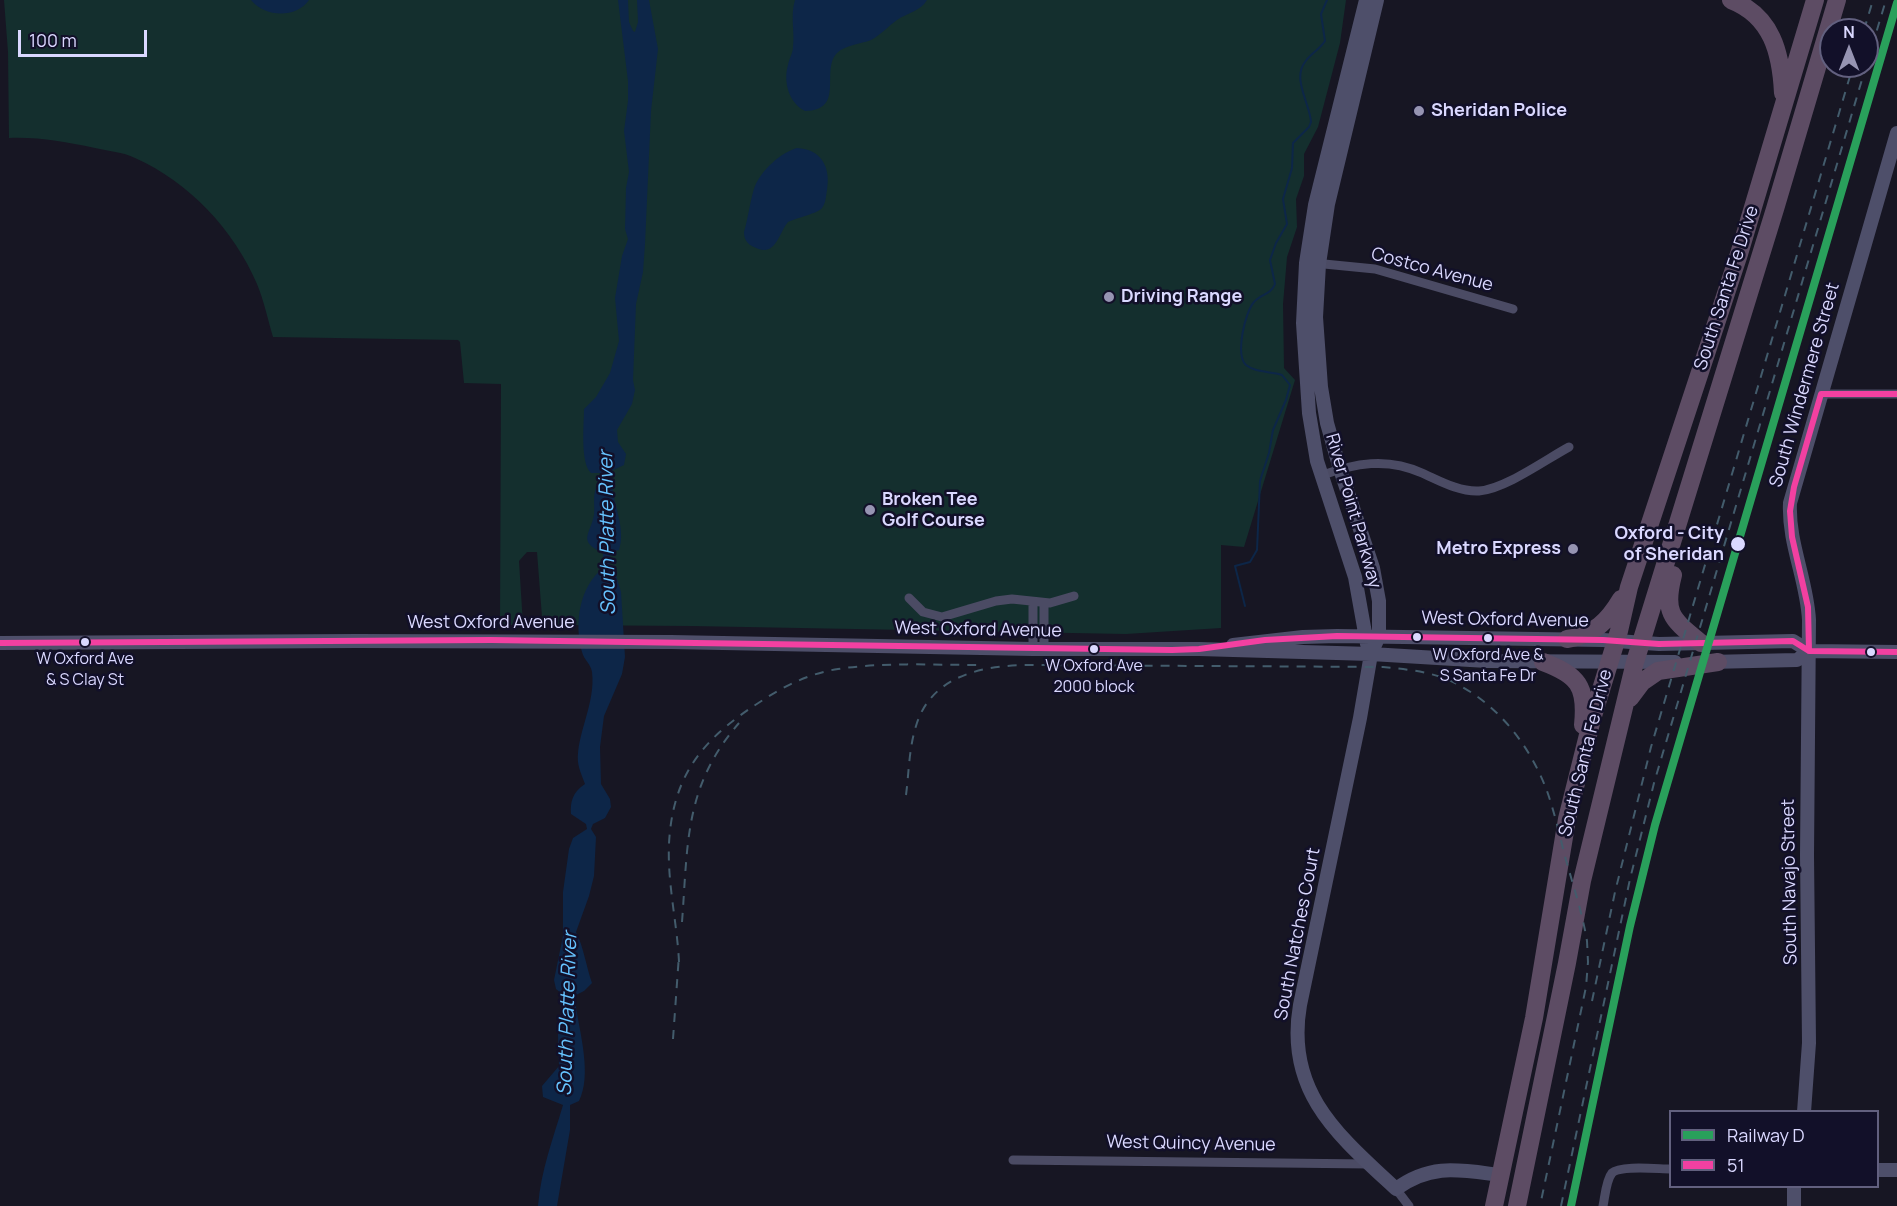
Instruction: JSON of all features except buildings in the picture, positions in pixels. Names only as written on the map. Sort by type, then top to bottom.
[{"type":"highway","points":[[1731,0],[1758,16],[1775,42],[1781,65],[1784,106]]},
{"type":"highway","name":"South Santa Fe Drive","points":[[1494,1206],[1534,1018],[1560,855],[1592,719],[1616,641],[1629,587],[1732,276],[1815,0]]},
{"type":"highway","name":"South Santa Fe Drive","points":[[1517,1206],[1582,881],[1635,662],[1837,0]]},
{"type":"highway","points":[[1701,643],[1673,616],[1668,597],[1707,428]]},
{"type":"highway","points":[[1568,639],[1587,634],[1600,627],[1612,614],[1629,587]]},
{"type":"highway","points":[[1543,662],[1572,676],[1579,683],[1583,694],[1583,724],[1572,797]]},
{"type":"highway","points":[[1625,704],[1642,682],[1653,673],[1664,669],[1718,662]]},
{"type":"street","name":"River Point Parkway","points":[[1365,0],[1315,205],[1312,263],[1303,323],[1311,430],[1320,476],[1355,578],[1364,636],[1371,654]]},
{"type":"street","name":"River Point Parkway","points":[[1371,654],[1378,636],[1379,601],[1373,568],[1327,423],[1319,367],[1312,263],[1377,0]]},
{"type":"street","name":"South Windermere Street","points":[[1809,651],[1808,607],[1792,537],[1790,510],[1794,487],[1897,136]]},
{"type":"street","name":"Costco Avenue","points":[[1312,263],[1375,269],[1513,309]]},
{"type":"street","points":[[1821,394],[1897,394]]},
{"type":"street","points":[[1320,476],[1365,463],[1389,463],[1409,468],[1458,488],[1478,491],[1498,487],[1569,447]]},
{"type":"street","points":[[909,598],[923,612],[938,617],[1004,600],[1044,603],[1074,596]]},
{"type":"street","points":[[1033,603],[1039,649]]},
{"type":"street","points":[[1039,649],[1044,603]]},
{"type":"street","name":"West Oxford Avenue","points":[[1198,650],[1303,637],[1378,636],[1568,639],[1641,643],[1793,641],[1809,651],[1897,652]]},
{"type":"street","name":"West Oxford Avenue","points":[[0,643],[649,641],[1371,654],[1455,660],[1543,662],[1797,660],[1809,651]]},
{"type":"street","name":"South Navajo Street","points":[[1804,1110],[1809,1044],[1807,855],[1809,651]]},
{"type":"street","name":"South Natches Court","points":[[1371,654],[1360,718],[1300,1005],[1297,1034],[1302,1070],[1314,1100],[1326,1118],[1396,1189]]},
{"type":"street","name":"West Quincy Avenue","points":[[1013,1160],[1369,1164]]},
{"type":"street","points":[[1604,1206],[1610,1176],[1614,1171],[1669,1169]]},
{"type":"street","points":[[1409,1206],[1396,1189],[1415,1177],[1436,1171],[1460,1170],[1500,1175]]},
{"type":"street","points":[[1879,1170],[1897,1170]]},
{"type":"street","points":[[1794,1188],[1794,1206]]},
{"type":"green space","name":"Broken Tee Golf Course","points":[[4,0],[1346,0],[1340,43],[1318,127],[1304,154],[1304,176],[1296,199],[1297,227],[1287,257],[1283,304],[1284,368],[1295,380],[1244,547],[1221,545],[1221,628],[1126,634],[551,625],[547,617],[542,617],[537,552],[527,552],[519,561],[523,625],[500,625],[501,384],[464,383],[458,340],[273,337],[257,284],[236,245],[208,210],[174,180],[135,158],[120,153],[52,140],[9,138],[8,52]]},
{"type":"water","points":[[251,0],[309,0],[296,10],[280,14],[264,10]]},
{"type":"water","name":"South Platte River","points":[[618,0],[628,0],[629,22],[635,32],[638,22],[637,0],[649,0],[658,49],[651,111],[643,272],[636,304],[633,380],[635,390],[632,404],[617,430],[618,442],[626,454],[624,465],[607,473],[607,481],[612,486],[621,534],[619,550],[610,552],[610,568],[615,572],[621,592],[625,657],[622,674],[604,716],[600,747],[601,784],[610,799],[611,807],[605,818],[593,824],[591,829],[596,837],[594,876],[576,932],[592,983],[584,991],[574,996],[573,1001],[584,1054],[585,1079],[579,1101],[570,1105],[570,1130],[557,1206],[538,1206],[545,1167],[563,1105],[543,1097],[542,1086],[559,1066],[558,1035],[561,1012],[567,998],[556,989],[554,980],[563,936],[563,892],[569,849],[573,838],[587,829],[586,824],[571,814],[573,797],[585,784],[579,765],[578,752],[592,684],[591,669],[583,655],[580,641],[580,607],[588,585],[603,568],[603,553],[590,545],[587,537],[594,515],[594,494],[600,473],[591,473],[585,461],[584,409],[596,397],[610,373],[619,341],[615,298],[622,256],[628,239],[625,229],[626,188],[629,172],[624,131],[628,81]]},
{"type":"water","points":[[795,0],[927,0],[921,7],[897,20],[875,38],[844,48],[837,53],[832,61],[829,97],[825,104],[817,109],[805,111],[791,97],[786,78],[793,49]]},
{"type":"water","points":[[797,148],[812,152],[826,167],[828,182],[824,204],[817,212],[788,222],[776,243],[767,250],[761,250],[746,241],[744,232],[755,186],[772,163]]},
{"type":"waterway","points":[[1245,606],[1235,566],[1250,562],[1257,550],[1260,481],[1269,453],[1273,430],[1290,385],[1282,375],[1259,371],[1246,365],[1241,352],[1242,334],[1247,315],[1254,302],[1271,290],[1275,284],[1270,260],[1276,243],[1287,224],[1283,199],[1292,168],[1293,143],[1311,122],[1301,84],[1301,69],[1307,59],[1325,41],[1321,14],[1327,0]]},
{"type":"railway","points":[[1868,18],[1873,0]]},
{"type":"railway","points":[[1879,23],[1886,0]]},
{"type":"railway","points":[[1592,1001],[1615,892],[1651,747],[1849,78]]},
{"type":"railway","points":[[1561,1206],[1630,879],[1654,783],[1862,78]]},
{"type":"railway","points":[[679,962],[670,880],[670,831],[680,788],[689,770],[713,739],[744,712],[799,680],[818,673],[873,665],[978,665]]},
{"type":"railway","points":[[906,795],[912,743],[923,709],[947,684],[961,676],[995,667],[1030,665],[1383,667],[1431,674],[1446,679],[1480,698],[1520,740],[1547,791],[1587,941],[1586,987],[1540,1206]]},
{"type":"railway","points":[[682,922],[688,841],[698,793],[721,746],[739,723]]},
{"type":"railway","points":[[673,1039],[679,955]]},
{"type":"rail line","name":"D","points":[[1571,1206],[1630,926],[1655,825],[1897,3]]},
{"type":"transit line","name":"51","points":[[1809,651],[1808,607],[1792,537],[1790,511],[1794,487],[1821,394],[1897,394]]},
{"type":"transit line","name":"51","points":[[0,643],[491,640],[1172,650],[1199,649],[1265,640],[1337,636],[1603,640],[1659,644],[1793,641],[1809,651],[1897,652]]},
{"type":"place","name":"Sheridan Police","points":[[1419,111]]},
{"type":"place","name":"Driving Range","points":[[1109,297]]},
{"type":"place","name":"Broken Tee Golf Course","points":[[870,510]]},
{"type":"place","name":"Oxford - City of Sheridan","points":[[1738,544]]},
{"type":"place","name":"Metro Express","points":[[1573,549]]},
{"type":"place","name":"W Oxford Ave & S Santa Fe Dr","points":[[1488,638]]},
{"type":"place","name":"W Oxford Ave & S Clay St","points":[[85,642]]},
{"type":"place","name":"W Oxford Ave 2000 block","points":[[1094,649]]}]
